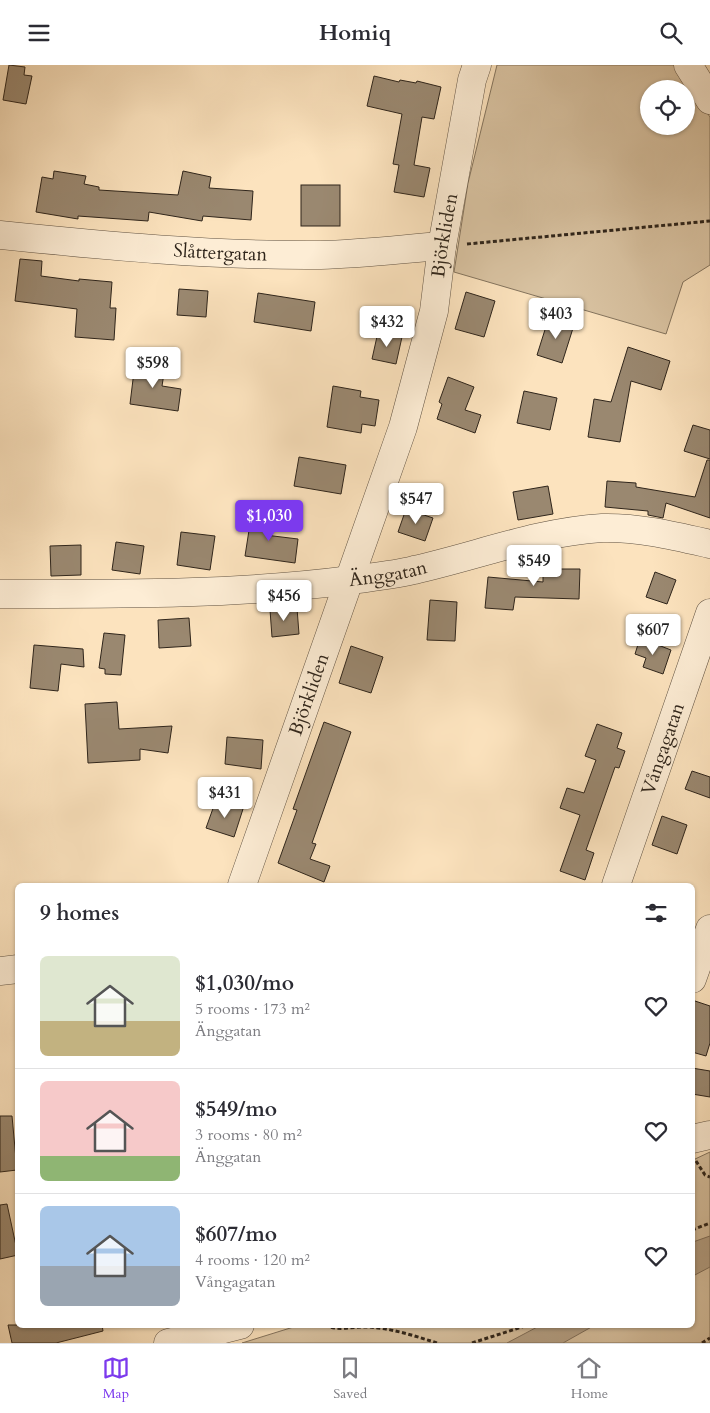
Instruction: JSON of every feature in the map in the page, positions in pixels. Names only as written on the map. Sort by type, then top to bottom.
[{"type":"street","name":"Björkliden","points":[[243,883],[404,427],[429,337],[442,246],[472,80],[477,65]]},
{"type":"street","points":[[688,65],[710,100]]},
{"type":"street","name":"Slåttergatan","points":[[0,235],[121,247],[322,255],[442,246]]},
{"type":"street","name":"Änggatan","points":[[0,594],[119,594],[212,591],[349,580],[413,571],[500,546],[576,531],[604,528],[634,530],[710,544]]},
{"type":"street","name":"Vångagatan","points":[[617,883],[710,613]]},
{"type":"street","points":[[695,967],[702,940]]},
{"type":"street","points":[[0,971],[15,969]]},
{"type":"street","points":[[695,1138],[710,1135]]},
{"type":"street","points":[[168,1343],[228,1328]]},
{"type":"path","points":[[442,246],[710,221]]},
{"type":"path","points":[[695,1161],[704,1175],[710,1177]]},
{"type":"path","points":[[695,1229],[710,1223]]},
{"type":"path","points":[[330,1328],[350,1328]]},
{"type":"path","points":[[374,1328],[413,1335],[437,1343]]},
{"type":"path","points":[[472,1343],[519,1328]]},
{"type":"path","points":[[702,1343],[710,1338]]},
{"type":"shaded area","points":[[497,65],[675,65],[685,80],[640,80],[640,135],[695,135],[695,95],[710,117],[710,265],[683,282],[666,334],[454,272],[468,183]]},
{"type":"shaded area","points":[[710,1152],[710,1343],[242,1343],[290,1328],[695,1328],[695,1159]]},
{"type":"shaded area","points":[[710,1236],[710,1267],[695,1275],[695,1241]]},
{"type":"shaded area","points":[[535,1328],[590,1328],[563,1343],[507,1343]]},
{"type":"building","points":[[9,65],[25,67],[24,75],[32,76],[26,104],[3,100]]},
{"type":"building","points":[[374,76],[399,82],[400,80],[416,83],[417,81],[441,87],[434,119],[422,117],[414,165],[430,168],[424,197],[394,192],[399,165],[393,164],[402,114],[367,106]]},
{"type":"building","points":[[54,171],[86,176],[84,184],[99,187],[99,190],[178,195],[183,171],[211,177],[209,188],[253,191],[251,220],[203,216],[202,221],[149,212],[148,221],[78,216],[78,219],[36,212],[42,177],[53,179]]},
{"type":"building","points":[[301,185],[340,185],[340,226],[301,226]]},
{"type":"building","points":[[20,259],[42,261],[41,276],[79,281],[79,279],[112,282],[110,308],[116,308],[114,340],[75,337],[77,309],[15,301]]},
{"type":"building","points":[[179,289],[208,291],[206,317],[177,315]]},
{"type":"building","points":[[466,292],[495,301],[484,337],[455,329]]},
{"type":"building","points":[[258,293],[315,302],[311,331],[254,322]]},
{"type":"building","points":[[549,317],[574,325],[562,363],[537,355]]},
{"type":"building","points":[[378,332],[402,337],[396,364],[372,359]]},
{"type":"building","points":[[628,347],[670,361],[661,390],[631,381],[620,442],[588,437],[594,399],[611,402]]},
{"type":"building","points":[[135,363],[165,367],[162,386],[181,389],[178,411],[130,404]]},
{"type":"building","points":[[448,377],[474,387],[465,410],[481,415],[475,433],[437,419],[442,404],[439,402]]},
{"type":"building","points":[[333,386],[361,391],[360,397],[379,400],[375,426],[362,424],[361,433],[327,427]]},
{"type":"building","points":[[524,391],[557,398],[550,430],[517,423]]},
{"type":"building","points":[[693,425],[710,430],[710,459],[684,451]]},
{"type":"building","points":[[299,457],[346,465],[341,494],[294,486]]},
{"type":"building","points":[[707,460],[710,460],[710,518],[666,503],[663,518],[648,515],[648,511],[605,507],[607,481],[636,483],[636,487],[695,497]]},
{"type":"building","points":[[548,486],[553,514],[518,520],[513,492]]},
{"type":"building","points":[[406,509],[433,518],[425,541],[398,532]]},
{"type":"building","points":[[252,511],[268,513],[265,535],[298,539],[295,563],[245,556]]},
{"type":"building","points":[[181,532],[215,536],[210,570],[177,565]]},
{"type":"building","points":[[116,542],[144,546],[140,574],[112,570]]},
{"type":"building","points":[[81,545],[81,575],[51,576],[50,546]]},
{"type":"building","points":[[543,562],[560,563],[560,569],[580,569],[579,599],[515,597],[513,610],[485,608],[488,577],[543,582]]},
{"type":"building","points":[[655,572],[676,580],[667,604],[646,597]]},
{"type":"building","points":[[430,600],[457,602],[455,641],[427,640]]},
{"type":"building","points":[[297,608],[299,634],[272,637],[270,610]]},
{"type":"building","points":[[189,618],[191,646],[159,648],[158,620]]},
{"type":"building","points":[[104,633],[125,635],[121,675],[105,674],[105,669],[99,668]]},
{"type":"building","points":[[640,638],[671,650],[663,674],[643,667],[646,658],[635,654]]},
{"type":"building","points":[[34,645],[83,649],[84,667],[61,664],[58,691],[30,688]]},
{"type":"building","points":[[351,646],[383,657],[371,693],[339,683]]},
{"type":"building","points":[[117,702],[119,729],[172,726],[168,753],[140,749],[140,760],[88,763],[85,704]]},
{"type":"building","points":[[324,722],[351,732],[312,843],[316,844],[310,859],[330,866],[324,882],[278,863],[297,810],[293,809]]},
{"type":"building","points":[[597,724],[622,733],[617,748],[625,751],[619,768],[615,767],[586,850],[594,853],[585,880],[560,871],[580,815],[560,808],[567,788],[584,793],[596,760],[585,756]]},
{"type":"building","points":[[227,737],[263,740],[261,769],[225,764]]},
{"type":"building","points":[[692,771],[710,777],[710,798],[685,789]]},
{"type":"building","points":[[216,800],[243,809],[234,837],[206,828]]},
{"type":"building","points":[[662,816],[687,825],[677,854],[652,845]]},
{"type":"building","points":[[695,1001],[710,1006],[710,1043],[706,1056],[695,1053]]},
{"type":"building","points":[[695,1068],[710,1071],[710,1097],[695,1094]]},
{"type":"building","points":[[0,1116],[12,1116],[15,1170],[0,1172]]},
{"type":"building","points":[[7,1204],[15,1241],[15,1256],[0,1259],[0,1205]]},
{"type":"building","points":[[8,1325],[15,1325],[15,1328],[102,1328],[103,1331],[56,1343],[12,1343]]}]
